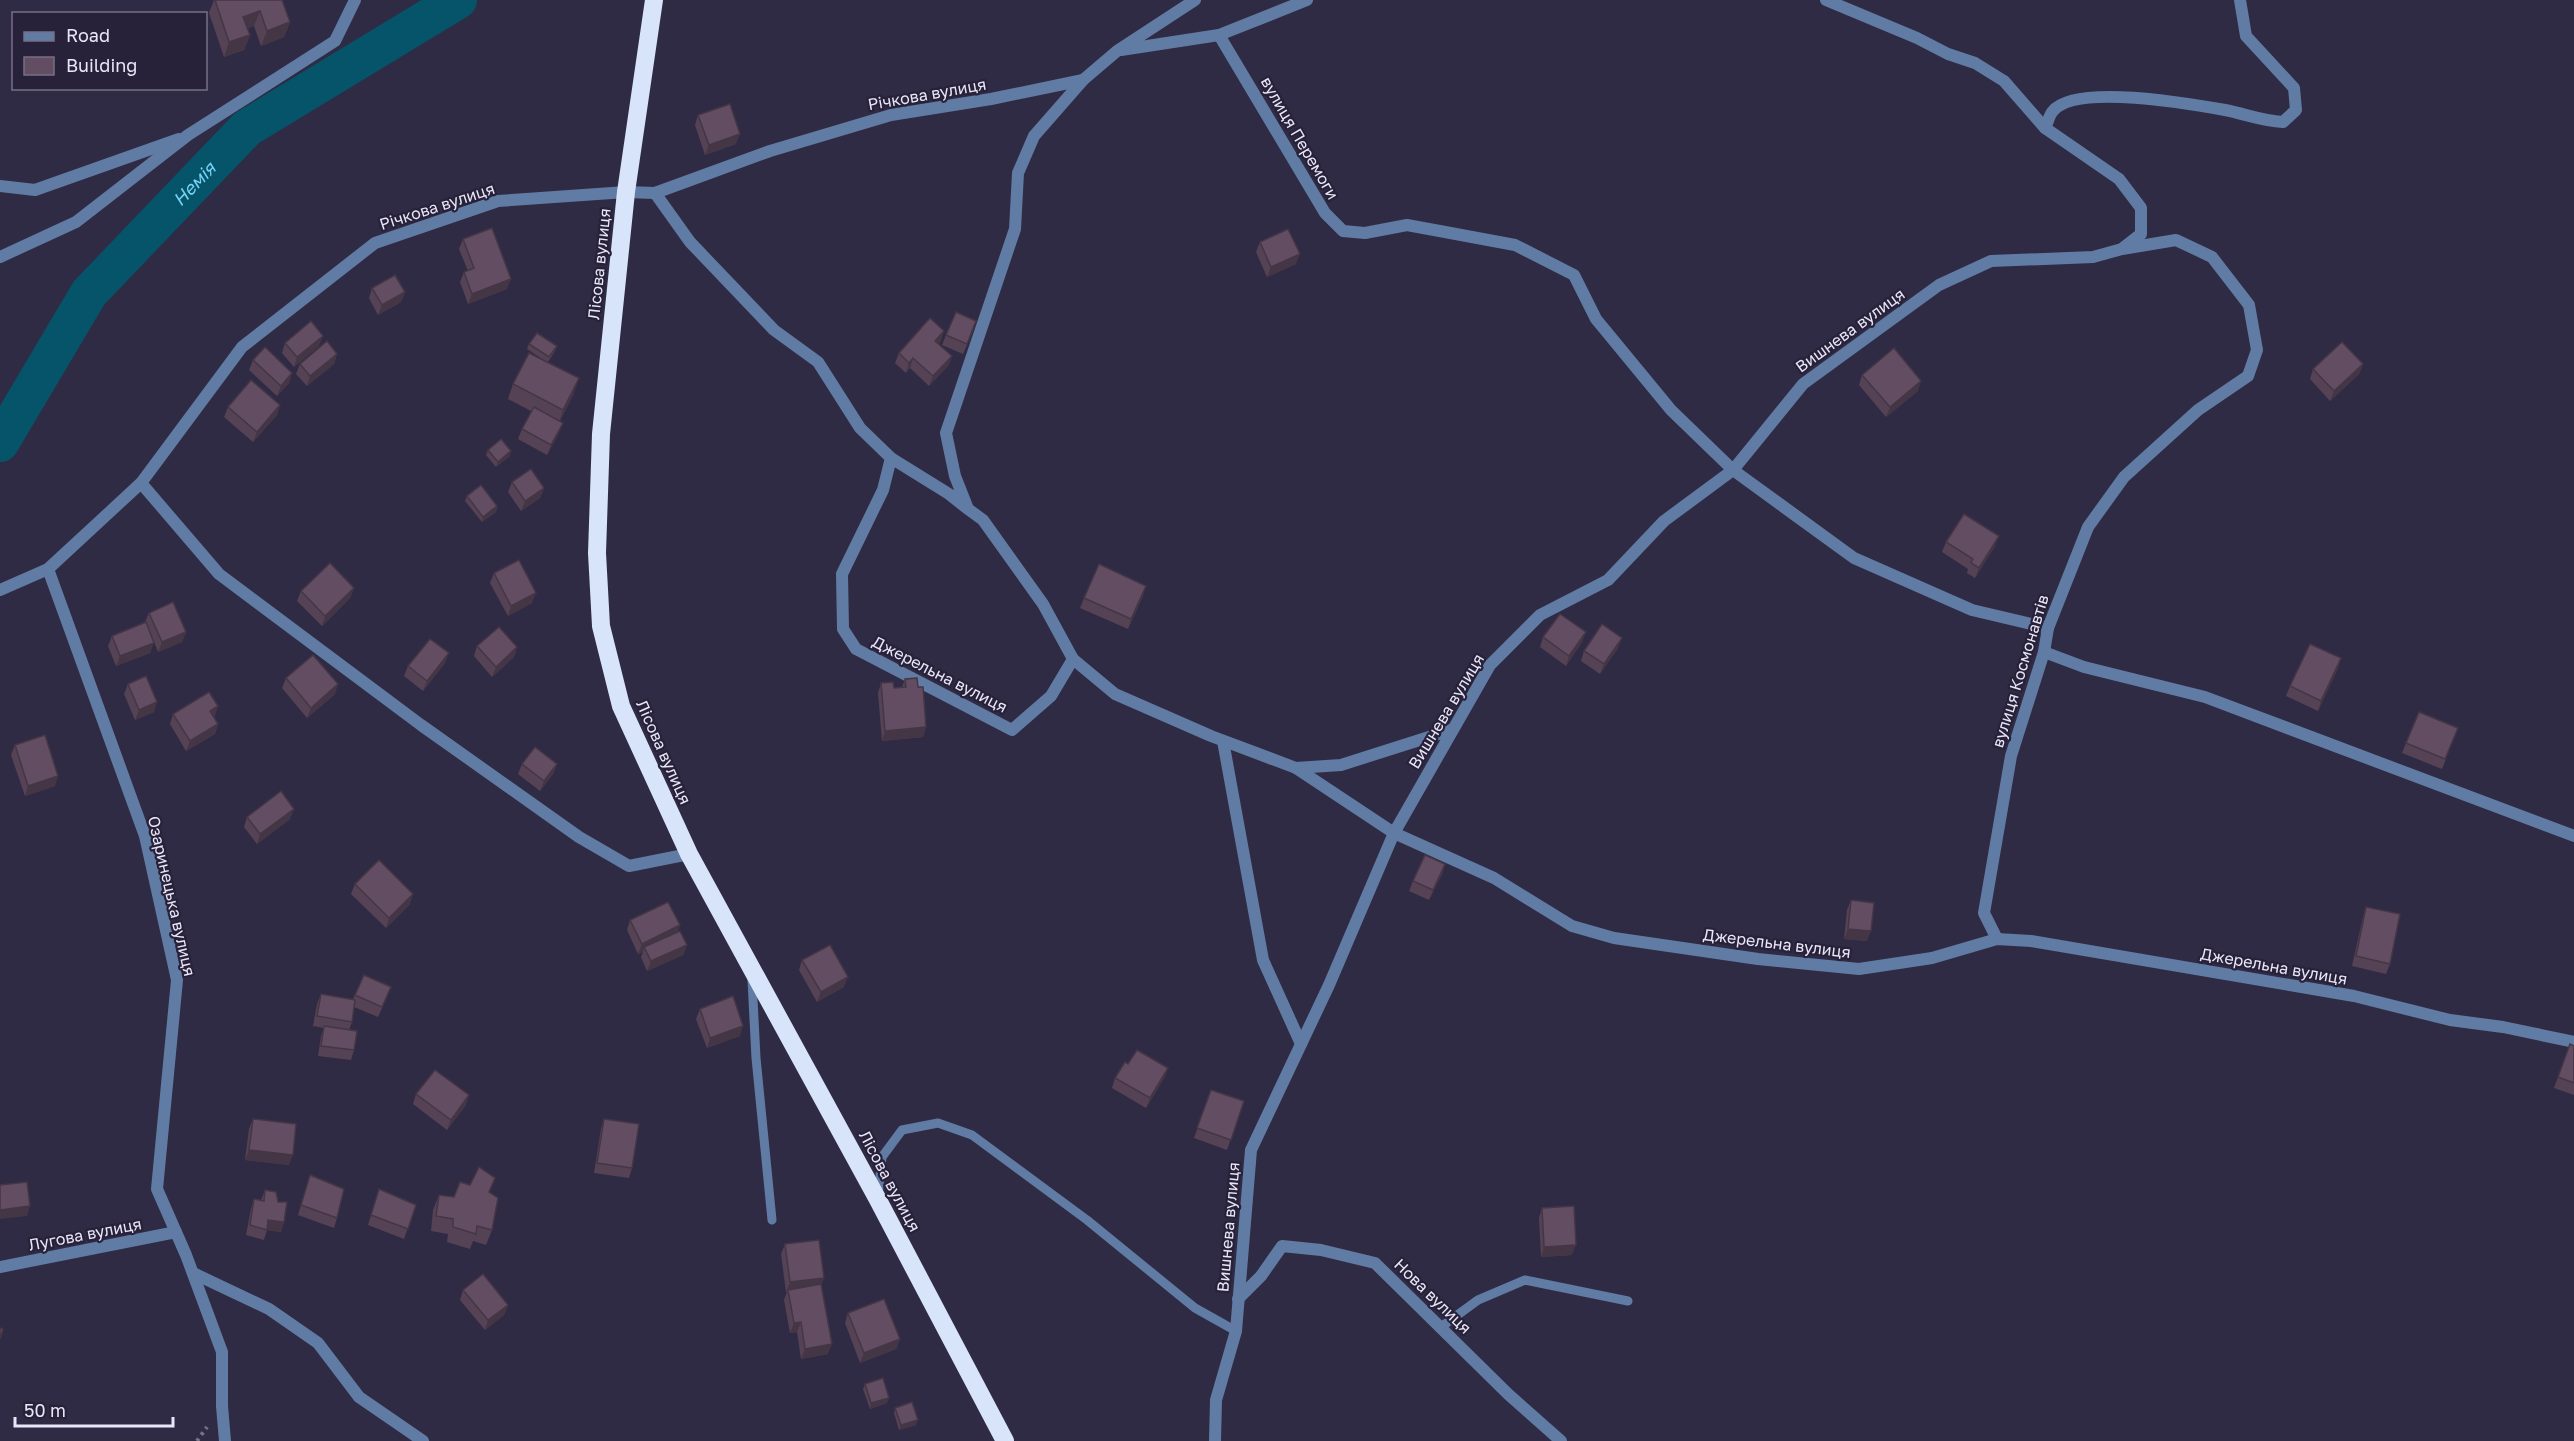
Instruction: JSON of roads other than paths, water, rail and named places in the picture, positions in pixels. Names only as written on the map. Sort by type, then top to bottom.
[{"type":"highway","name":"Лісова вулиця","points":[[654,1],[626,192],[601,434],[597,553],[601,626],[621,706],[689,854],[878,1198],[1005,1441]]},
{"type":"street","points":[[0,257],[76,222],[188,135],[335,41],[355,0]]},
{"type":"street","name":"Річкова вулиця","points":[[982,332],[1015,229],[1018,173],[1034,136],[1083,80],[1117,51],[1196,0]]},
{"type":"street","points":[[1117,51],[1219,35],[1307,0]]},
{"type":"street","points":[[1826,0],[1917,38],[1948,54],[1975,63],[2004,81],[2046,128],[2119,179],[2140,208],[2141,234],[2122,249]]},
{"type":"street","points":[[2046,128],[2053,110],[2069,101],[2130,96],[2228,110],[2263,121],[2283,122],[2296,110],[2294,88],[2246,36],[2240,0]]},
{"type":"street","name":"вулиця Перемоги","points":[[1219,35],[1325,213],[1342,231],[1365,233],[1407,225],[1515,245],[1574,275],[1596,318],[1671,410],[1733,470]]},
{"type":"street","name":"Річкова вулиця","points":[[0,590],[48,569],[141,483],[242,347],[375,243],[498,201],[626,192],[654,193],[770,151],[891,115],[991,99],[1083,80]]},
{"type":"street","points":[[0,186],[35,190],[188,135]]},
{"type":"street","name":"Джерельна вулиця","points":[[654,193],[690,242],[774,330],[818,362],[860,428],[891,458],[949,494],[983,520],[1043,604],[1073,659],[1115,694],[1223,741],[1296,768],[1394,833],[1494,878],[1572,926],[1614,938],[1758,959],[1858,969],[1932,958],[1997,939],[2031,941],[2354,996],[2450,1020],[2503,1027],[2574,1042]]},
{"type":"street","name":"Вишнева вулиця","points":[[1215,1441],[1216,1400],[1236,1331],[1251,1150],[1301,1044],[1394,833],[1490,665],[1540,615],[1608,580],[1664,521],[1733,470],[1803,384],[1939,285],[1991,261],[2093,257],[2122,249],[2176,240],[2212,257],[2249,305]]},
{"type":"street","name":"вулиця Космонавтів","points":[[1997,939],[1984,913],[1985,899],[2011,756],[2044,652],[2048,628],[2088,527],[2124,477],[2198,410],[2248,376],[2257,350],[2249,305]]},
{"type":"street","name":"Джерельна вулиця","points":[[968,509],[955,476],[946,433],[982,332]]},
{"type":"street","name":"Джерельна вулиця","points":[[891,458],[883,490],[842,574],[843,629],[856,650],[1012,730],[1051,696],[1073,659]]},
{"type":"street","points":[[1733,470],[1854,558],[1972,610],[2048,628]]},
{"type":"street","points":[[141,483],[219,574],[421,725],[579,837],[628,866],[689,854]]},
{"type":"street","name":"Озаринецька вулиця","points":[[48,569],[145,836],[177,980],[157,1190],[193,1273],[222,1353],[222,1406],[225,1441]]},
{"type":"street","points":[[2044,652],[2084,667],[2205,697],[2574,836]]},
{"type":"street","name":"Джерельна вулиця","points":[[1296,768],[1341,765],[1451,730]]},
{"type":"street","points":[[1223,741],[1263,960],[1301,1044]]},
{"type":"street","name":"Лугова вулиця","points":[[0,1268],[176,1232]]},
{"type":"street","name":"Нова вулиця","points":[[1238,1299],[1261,1276],[1282,1246],[1321,1250],[1375,1263],[1508,1394],[1561,1441]]},
{"type":"street","points":[[193,1273],[268,1309],[318,1343],[360,1397],[423,1441]]},
{"type":"lane","points":[[752,970],[756,1058],[772,1220]]},
{"type":"lane","points":[[878,1198],[882,1157],[902,1130],[938,1124],[972,1135],[1088,1220],[1195,1308],[1236,1331]]},
{"type":"lane","points":[[1441,1327],[1478,1300],[1525,1280],[1628,1301]]},
{"type":"waterway","name":"Немія","points":[[0,443],[89,293],[247,128],[458,0]]}]
